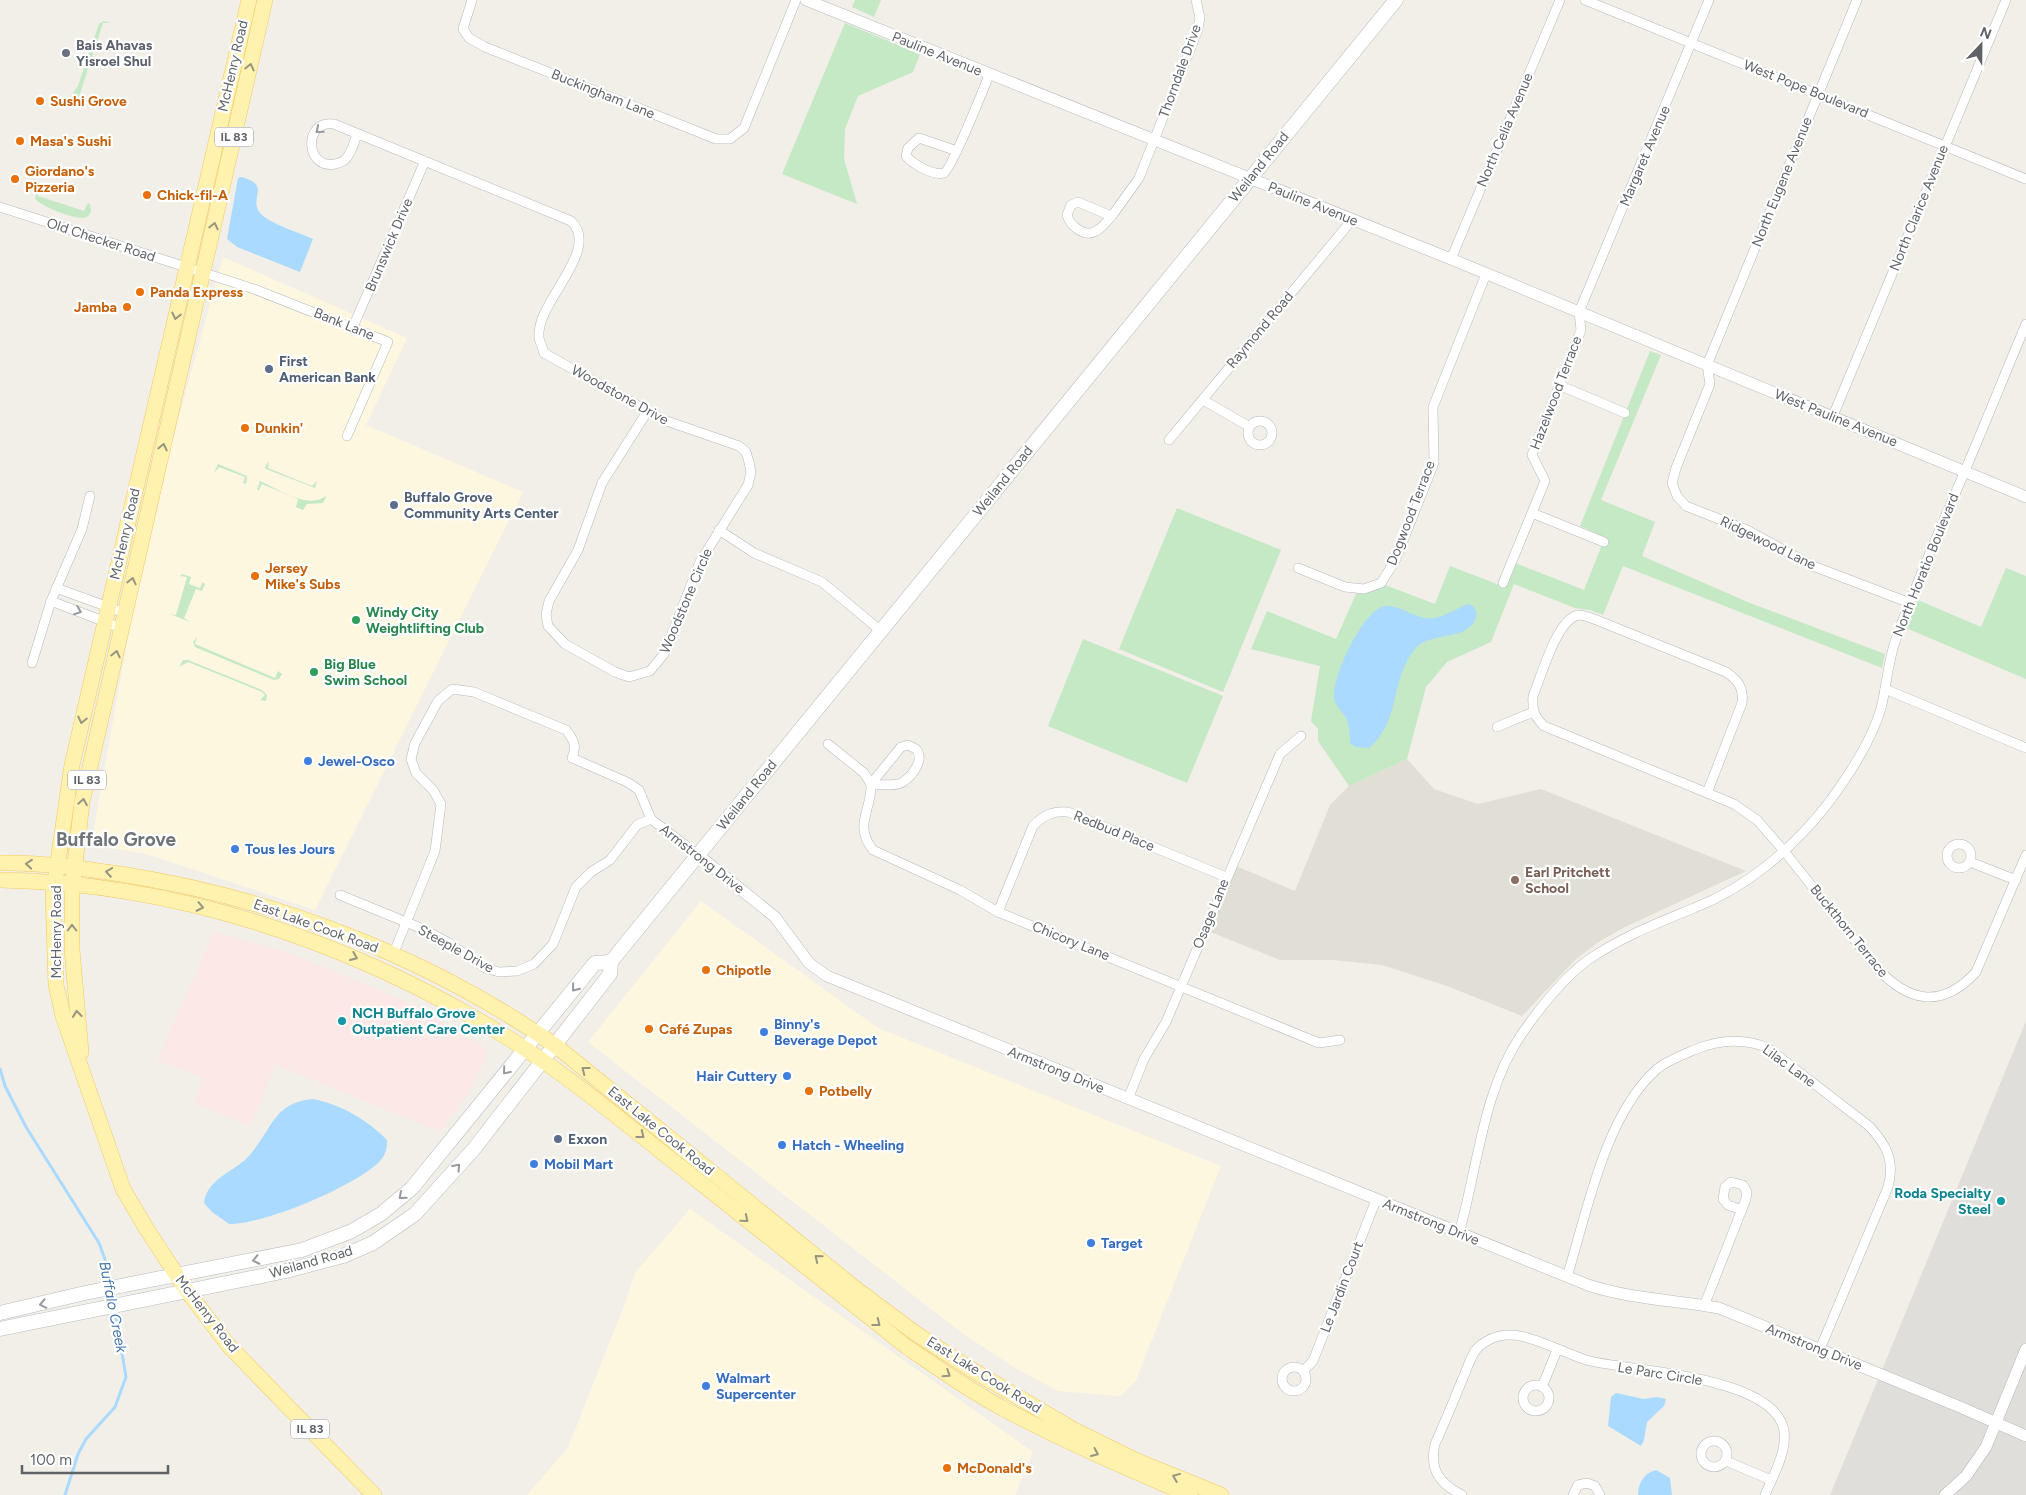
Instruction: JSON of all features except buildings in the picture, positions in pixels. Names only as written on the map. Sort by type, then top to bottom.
[{"type":"main road","name":"McHenry Road","points":[[249,0],[72,765],[53,896],[56,985],[63,1016],[123,1189],[187,1291],[229,1346],[374,1495]]},
{"type":"main road","name":"McHenry Road","points":[[82,1071],[72,950],[72,885],[82,802],[265,0]]},
{"type":"main road","name":"Weiland Road","points":[[0,1329],[286,1271],[343,1256],[395,1229],[415,1214],[473,1150],[556,1046],[610,974],[611,962],[1396,0]]},
{"type":"main road","name":"East Lake Cook Road","points":[[0,862],[74,867],[180,884],[228,896],[322,925],[393,954],[449,983],[556,1046],[856,1289],[969,1368],[1074,1430],[1137,1461],[1221,1495]]},
{"type":"main road","name":"East Lake Cook Road","points":[[0,880],[72,885],[152,897],[208,908],[321,943],[395,975],[484,1024],[576,1083],[899,1341],[950,1375],[1004,1409],[1051,1433],[1190,1495]]},
{"type":"main road","name":"Weiland Road","points":[[0,1313],[176,1274],[302,1250],[352,1231],[382,1214],[412,1188],[595,963],[611,962]]},
{"type":"street","name":"Buckingham Lane","points":[[472,0],[463,28],[469,38],[485,47],[716,139],[730,140],[744,128],[796,0]]},
{"type":"street","name":"Pauline Avenue","points":[[806,0],[1450,259],[1707,365]]},
{"type":"street","name":"Thorndale Drive","points":[[1111,216],[1078,202],[1071,205],[1067,216],[1072,226],[1086,233],[1098,231],[1111,216],[1139,178],[1198,32],[1200,18],[1196,0]]},
{"type":"street","name":"North Celia Avenue","points":[[1450,259],[1560,0]]},
{"type":"street","name":"West Pope Boulevard","points":[[1585,0],[2026,179]]},
{"type":"street","name":"Margaret Avenue","points":[[1579,312],[1710,0]]},
{"type":"street","name":"North Eugene Avenue","points":[[1707,365],[1857,0]]},
{"type":"street","name":"North Clarice Avenue","points":[[1833,416],[2006,0]]},
{"type":"street","points":[[957,151],[919,138],[908,148],[906,156],[911,162],[935,173],[944,173],[949,169],[957,151],[989,75]]},
{"type":"street","points":[[357,134],[349,155],[338,164],[331,165],[318,160],[311,148],[312,135],[322,125],[334,124],[424,163]]},
{"type":"street","name":"Brunswick Drive","points":[[353,327],[424,163]]},
{"type":"street","name":"Woodstone Drive","points":[[424,163],[571,221],[577,227],[581,243],[542,320],[539,337],[544,353],[647,412],[684,428],[726,440],[739,446],[746,452],[751,472],[748,485],[719,530]]},
{"type":"street","name":"Old Checker Road","points":[[0,207],[203,273]]},
{"type":"street","name":"Raymond Road","points":[[1169,440],[1352,220]]},
{"type":"street","name":"Bank Lane","points":[[203,273],[254,289],[388,342],[347,436]]},
{"type":"street","name":"Dogwood Terrace","points":[[1298,568],[1345,587],[1364,589],[1381,583],[1395,561],[1434,463],[1433,407],[1486,274]]},
{"type":"street","name":"Hazelwood Terrace","points":[[1503,583],[1545,481],[1532,455],[1581,330],[1579,312]]},
{"type":"street","name":"North Horatio Boulevard","points":[[1459,1233],[1470,1193],[1486,1118],[1497,1083],[1520,1037],[1553,994],[1587,961],[1608,948],[1660,920],[1696,908],[1750,878],[1784,851],[1825,807],[1849,774],[1880,710],[1895,640],[2026,324]]},
{"type":"street","name":"West Pauline Avenue","points":[[1707,365],[1965,471]]},
{"type":"street","name":"Ridgewood Lane","points":[[1707,365],[1710,384],[1676,468],[1672,483],[1677,496],[1686,506],[1747,530],[1813,566],[1910,603]]},
{"type":"street","points":[[1559,385],[1625,413]]},
{"type":"street","points":[[1203,400],[1250,427]]},
{"type":"street","name":"Woodstone Circle","points":[[647,412],[596,495],[578,550],[549,601],[546,614],[548,626],[565,644],[615,672],[629,677],[650,671],[664,654],[700,562],[719,530]]},
{"type":"street","points":[[1965,471],[2026,497]]},
{"type":"street","points":[[32,662],[51,601],[79,536],[90,496]]},
{"type":"street","points":[[1532,513],[1604,542]]},
{"type":"street","points":[[719,530],[754,553],[822,582],[881,630]]},
{"type":"street","points":[[56,588],[125,613]]},
{"type":"street","points":[[51,601],[121,628]]},
{"type":"street","points":[[1497,727],[1533,712],[1533,696],[1560,628],[1570,619],[1580,615],[1726,672],[1740,686],[1744,694],[1742,702],[1707,793]]},
{"type":"street","name":"Armstrong Drive","points":[[393,954],[435,851],[441,804],[434,790],[416,773],[411,759],[415,743],[438,701],[452,689],[474,692],[566,730],[574,740],[575,749],[572,758],[627,782],[639,790],[651,819],[775,917],[809,963],[827,976],[1566,1276],[1617,1294],[1719,1308],[2026,1436]]},
{"type":"street","points":[[1885,689],[2026,748]]},
{"type":"street","name":"Buckthorn Terrace","points":[[1533,712],[1544,726],[1734,804],[1748,813],[1784,851],[1887,979],[1906,992],[1921,997],[1937,998],[1952,992],[1965,984],[1976,972],[2026,855]]},
{"type":"street","name":"Osage Lane","points":[[1128,1099],[1144,1059],[1166,1022],[1226,877],[1257,811],[1280,754],[1301,736]]},
{"type":"street","points":[[828,744],[864,773],[872,784]]},
{"type":"street","name":"Chicory Lane","points":[[872,784],[904,782],[920,762],[919,751],[911,746],[901,747],[872,784],[870,804],[863,823],[867,842],[873,850],[960,890],[998,912],[1319,1043],[1340,1040]]},
{"type":"street","name":"Redbud Place","points":[[998,912],[1033,826],[1042,817],[1055,812],[1068,812],[1226,877]]},
{"type":"street","name":"Steeple Drive","points":[[340,895],[449,943],[485,968],[499,972],[518,971],[534,964],[553,944],[576,887],[591,872],[610,860],[636,825],[651,819]]},
{"type":"street","points":[[1970,862],[2016,880]]},
{"type":"street","name":"Lilac Lane","points":[[1566,1276],[1614,1128],[1639,1089],[1658,1068],[1704,1046],[1743,1040],[1758,1044],[1768,1048],[1869,1126],[1880,1138],[1890,1159],[1891,1173],[1888,1187],[1820,1349]]},
{"type":"street","name":"Le Jardin Court","points":[[1304,1371],[1313,1361],[1376,1200]]},
{"type":"street","points":[[1704,1306],[1742,1210]]},
{"type":"street","name":"Le Parc Circle","points":[[1462,1495],[1448,1488],[1439,1480],[1434,1468],[1432,1455],[1476,1349],[1497,1336],[1509,1333],[1519,1334],[1572,1357],[1615,1367],[1660,1370],[1700,1378],[1759,1400],[1778,1416],[1784,1429],[1784,1442],[1765,1495]]},
{"type":"street","points":[[1945,1495],[1966,1476],[1986,1447],[2026,1349]]},
{"type":"street","points":[[1542,1387],[1557,1350]]},
{"type":"street","points":[[1726,1460],[1771,1480]]},
{"type":"street","points":[[1573,1495],[1578,1485],[1587,1482],[1595,1486],[1600,1495]]},
{"type":"shaded area","points":[[223,257],[407,338],[366,425],[523,492],[315,910],[147,854],[104,847],[95,838],[94,827],[132,615],[158,493]]},
{"type":"shaded area","name":"Earl Pritchett School","points":[[1407,759],[1434,789],[1478,804],[1541,789],[1746,871],[1623,928],[1597,943],[1576,959],[1522,1016],[1447,986],[1382,965],[1333,960],[1280,960],[1208,931],[1236,866],[1295,891],[1330,805],[1349,786]]},
{"type":"shaded area","points":[[701,901],[878,1028],[1221,1166],[1136,1380],[1121,1396],[1058,1391],[1017,1369],[962,1333],[588,1042]]},
{"type":"shaded area","points":[[214,932],[285,951],[408,1002],[481,1045],[488,1054],[467,1095],[440,1132],[276,1065],[250,1126],[194,1103],[203,1078],[157,1060]]},
{"type":"shaded area","points":[[2026,1021],[2026,1495],[1830,1495],[1884,1365]]},
{"type":"shaded area","points":[[690,1209],[1033,1452],[1015,1495],[527,1495],[568,1448],[624,1306],[635,1273]]},
{"type":"green space","points":[[855,0],[881,0],[874,17],[852,7]]},
{"type":"green space","points":[[104,21],[111,23],[103,23],[76,106],[68,103],[67,101],[78,86],[99,24]]},
{"type":"green space","points":[[845,23],[920,54],[913,72],[858,96],[845,129],[844,159],[857,204],[782,174]]},
{"type":"green space","points":[[37,189],[39,189],[38,196],[84,211],[88,203],[90,204],[91,212],[87,217],[82,218],[56,211],[43,205],[35,198]]},
{"type":"green space","points":[[1650,351],[1661,355],[1601,500],[1655,522],[1642,556],[1750,603],[1885,654],[1882,668],[1623,566],[1603,615],[1590,610],[1575,608],[1514,584],[1491,642],[1447,662],[1426,687],[1407,759],[1349,786],[1318,741],[1318,729],[1311,721],[1320,666],[1251,649],[1267,611],[1336,639],[1356,594],[1375,590],[1385,585],[1435,604],[1450,566],[1505,587],[1515,563],[1584,590],[1605,537],[1580,526]]},
{"type":"green space","points":[[269,461],[268,468],[312,486],[317,481],[315,488],[266,469],[265,467]]},
{"type":"green space","points":[[218,464],[247,476],[246,484],[243,483],[245,477],[219,467],[214,473]]},
{"type":"green space","points":[[260,481],[303,500],[312,501],[327,495],[323,503],[307,504],[303,510],[296,507],[298,499],[262,484],[259,490],[257,490]]},
{"type":"green space","points":[[1177,508],[1281,550],[1223,692],[1119,649]]},
{"type":"green space","points":[[2006,568],[2026,576],[2026,679],[1906,628],[1918,600],[1981,627]]},
{"type":"green space","points":[[182,574],[191,577],[189,584],[200,588],[203,582],[205,584],[202,591],[196,589],[184,618],[190,622],[170,614],[176,615],[187,577],[180,576]]},
{"type":"green space","points":[[197,637],[195,644],[275,678],[278,671],[282,674],[279,679],[274,680],[195,647],[193,642]]},
{"type":"green space","points":[[1083,639],[1223,696],[1187,783],[1048,726]]},
{"type":"green space","points":[[183,660],[188,660],[262,690],[267,695],[266,701],[260,700],[265,695],[262,692],[188,662],[179,667]]},
{"type":"water","points":[[242,177],[256,184],[258,188],[257,207],[264,217],[313,239],[300,272],[237,247],[227,239],[238,178]]},
{"type":"water","points":[[1469,604],[1474,607],[1477,613],[1474,623],[1468,629],[1460,633],[1431,639],[1415,649],[1401,674],[1391,713],[1379,737],[1369,748],[1356,747],[1350,743],[1347,720],[1337,706],[1334,697],[1335,688],[1343,661],[1367,619],[1376,610],[1385,606],[1395,607],[1420,617],[1437,618]]},
{"type":"water","points":[[313,1099],[323,1101],[353,1114],[387,1140],[386,1151],[380,1161],[351,1182],[331,1192],[264,1218],[244,1223],[229,1224],[212,1212],[204,1203],[206,1195],[214,1183],[245,1160],[282,1111],[296,1102]]},
{"type":"water","points":[[1616,1393],[1644,1399],[1657,1397],[1666,1399],[1664,1406],[1647,1422],[1641,1446],[1608,1426],[1611,1397]]},
{"type":"water","points":[[1656,1470],[1670,1478],[1672,1495],[1638,1495],[1642,1479],[1648,1473]]},
{"type":"waterway","name":"Buffalo Creek","points":[[0,1069],[5,1086],[26,1127],[99,1243],[107,1265],[110,1285]]},
{"type":"waterway","name":"Buffalo Creek","points":[[65,1495],[78,1454],[86,1439],[115,1407],[126,1377],[115,1311]]},
{"type":"place","name":"Bais Ahavas Yisroel Shul","points":[[66,53]]},
{"type":"place","name":"Sushi Grove","points":[[40,101]]},
{"type":"place","name":"Masa's Sushi","points":[[20,141]]},
{"type":"place","name":"Giordano's Pizzeria","points":[[15,179]]},
{"type":"place","name":"Chick-fil-A","points":[[147,195]]},
{"type":"place","name":"Panda Express","points":[[140,292]]},
{"type":"place","name":"Jamba","points":[[127,307]]},
{"type":"place","name":"First American Bank","points":[[269,369]]},
{"type":"place","name":"Dunkin'","points":[[245,428]]},
{"type":"place","name":"Buffalo Grove Community Arts Center","points":[[394,505]]},
{"type":"place","name":"Jersey Mike's Subs","points":[[255,576]]},
{"type":"place","name":"Windy City Weightlifting Club","points":[[356,620]]},
{"type":"place","name":"Big Blue Swim School","points":[[314,672]]},
{"type":"place","name":"Jewel-Osco","points":[[308,761]]},
{"type":"place","name":"Tous les Jours","points":[[235,849]]},
{"type":"place","name":"Earl Pritchett School","points":[[1515,880]]},
{"type":"place","name":"Chipotle","points":[[706,970]]},
{"type":"place","name":"NCH Buffalo Grove Outpatient Care Center","points":[[342,1021]]},
{"type":"place","name":"Café Zupas","points":[[649,1029]]},
{"type":"place","name":"Binny's Beverage Depot","points":[[764,1032]]},
{"type":"place","name":"Hair Cuttery","points":[[787,1076]]},
{"type":"place","name":"Potbelly","points":[[809,1091]]},
{"type":"place","name":"Exxon","points":[[558,1139]]},
{"type":"place","name":"Hatch - Wheeling","points":[[782,1145]]},
{"type":"place","name":"Mobil Mart","points":[[534,1164]]},
{"type":"place","name":"Roda Specialty Steel","points":[[2001,1201]]},
{"type":"place","name":"Target","points":[[1091,1243]]},
{"type":"place","name":"Walmart Supercenter","points":[[706,1386]]},
{"type":"place","name":"McDonald's","points":[[947,1468]]},
{"type":"district","name":"Buffalo Grove","points":[[116,839]]}]
